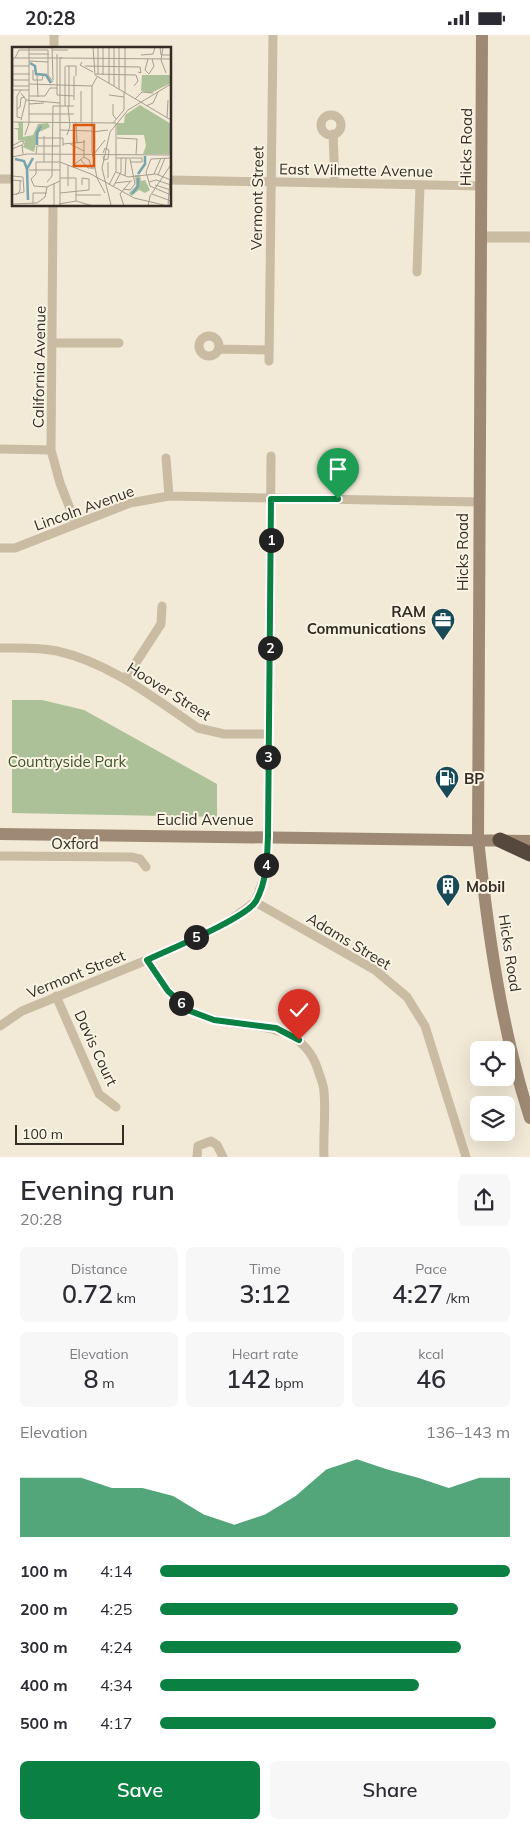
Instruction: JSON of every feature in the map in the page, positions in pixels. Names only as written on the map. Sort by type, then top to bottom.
[{"type":"highway","points":[[500,840],[530,854]]},
{"type":"main road","name":"Hicks Road","points":[[482,35],[482,237],[478,502],[478,839],[485,900],[505,1024],[517,1077],[530,1119]]},
{"type":"main road","name":"Euclid Avenue","points":[[0,834],[268,836],[530,841]]},
{"type":"street","name":"Vermont Street","points":[[269,361],[273,35]]},
{"type":"street","points":[[333,134],[335,137],[335,183]]},
{"type":"street","name":"East Wilmette Avenue","points":[[171,180],[482,186]]},
{"type":"street","points":[[417,272],[420,185]]},
{"type":"street","name":"California Avenue","points":[[54,206],[51,450],[60,483],[76,525]]},
{"type":"street","points":[[482,237],[530,237]]},
{"type":"street","points":[[53,343],[119,343]]},
{"type":"street","points":[[219,349],[269,350]]},
{"type":"street","points":[[0,449],[51,450]]},
{"type":"street","points":[[255,902],[266,872],[268,836],[271,456]]},
{"type":"street","points":[[166,458],[169,496]]},
{"type":"street","name":"Lincoln Avenue","points":[[0,548],[15,548],[130,503],[169,496],[478,502]]},
{"type":"street","points":[[126,678],[161,623],[162,607]]},
{"type":"street","name":"Hoover Street","points":[[0,648],[35,648],[58,651],[91,662],[126,678],[198,728],[224,734],[269,734]]},
{"type":"street","name":"Oxford","points":[[0,856],[131,857],[140,859],[146,867]]},
{"type":"street","name":"Vermont Street","points":[[0,1026],[22,1011],[147,960],[225,924],[255,902]]},
{"type":"street","name":"Adams Street","points":[[255,902],[375,970],[407,997],[425,1026],[466,1157]]},
{"type":"street","points":[[147,960],[168,991],[190,1011],[214,1020],[276,1028],[299,1040],[315,1059],[324,1091],[324,1157]]},
{"type":"street","name":"Davis Court","points":[[56,996],[99,1094],[116,1107]]},
{"type":"street","points":[[196,1157],[198,1146],[203,1142],[211,1141],[217,1145],[224,1157]]},
{"type":"green space","name":"Countryside Park","points":[[12,700],[42,700],[84,710],[217,784],[217,817],[12,813]]},
{"type":"place","name":"RAM Communications","points":[[443,641]]},
{"type":"place","name":"BP","points":[[447,799]]},
{"type":"place","name":"Mobil","points":[[448,907]]},
{"type":"route","points":[[299,1040],[276,1028],[241,1025],[214,1020],[190,1011],[168,991],[147,960],[225,924],[255,902],[266,872],[268,836],[271,499],[338,499]]}]
